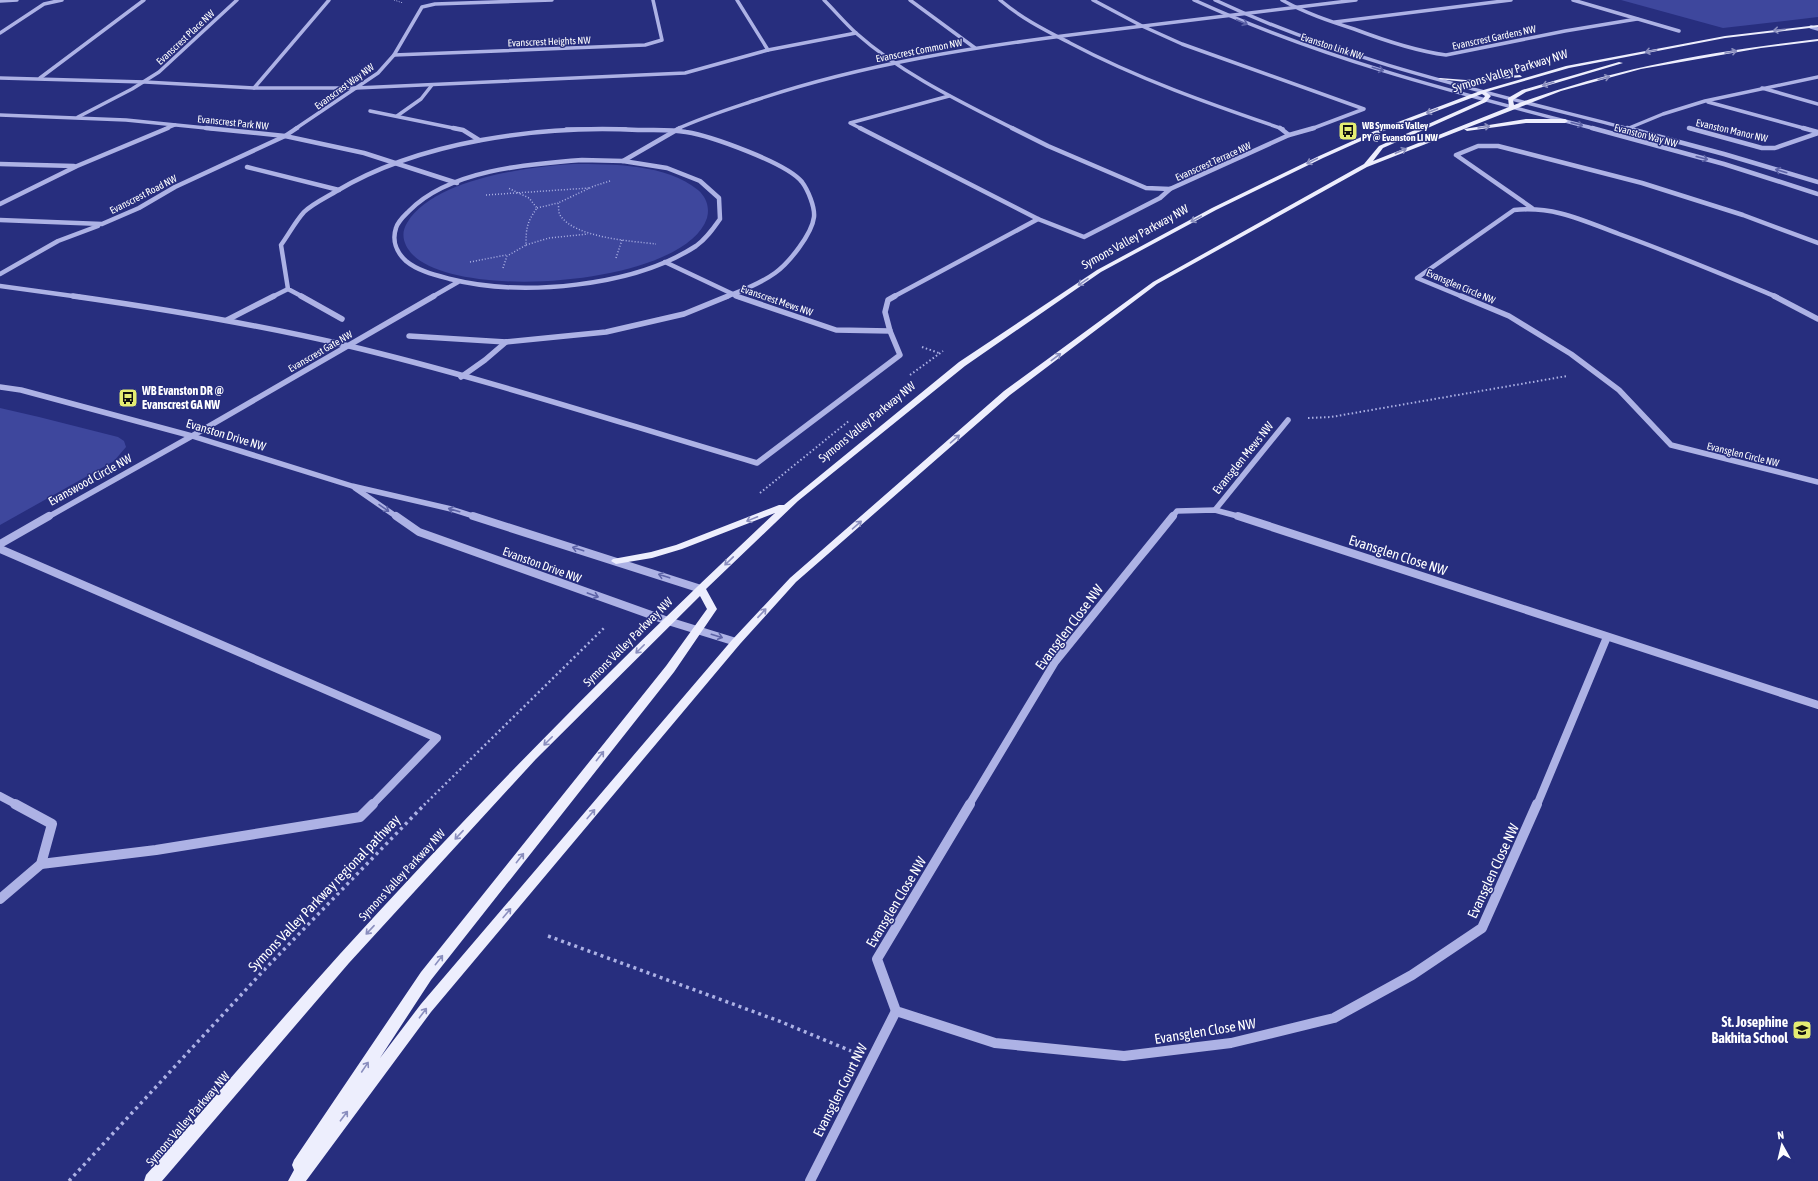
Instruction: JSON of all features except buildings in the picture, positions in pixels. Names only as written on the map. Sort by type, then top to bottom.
[{"type":"main road","name":"Symons Valley Parkway NW","points":[[152,1181],[344,959],[532,756],[788,505],[962,364],[1099,271],[1214,209],[1321,157],[1379,131],[1482,92],[1568,67],[1725,37],[1811,26],[1818,27]]},
{"type":"main road","points":[[296,1181],[426,1008],[736,642],[793,580],[1007,393],[1155,284],[1365,166],[1559,90],[1641,68],[1761,47],[1818,40]]},
{"type":"main road","points":[[1761,47],[1818,46]]},
{"type":"main road","points":[[1512,108],[1510,99],[1524,90],[1626,61],[1638,53]]},
{"type":"main road","points":[[1440,79],[1466,80],[1544,74]]},
{"type":"main road","points":[[1365,166],[1381,146],[1484,101],[1488,96],[1482,92]]},
{"type":"main road","points":[[1446,133],[1526,121],[1565,121]]},
{"type":"main road","points":[[616,561],[652,555],[679,548],[788,505]]},
{"type":"main road","points":[[289,1181],[426,976],[670,669],[712,610],[701,589]]},
{"type":"street","points":[[0,1],[17,0]]},
{"type":"street","points":[[0,33],[44,4],[62,0]]},
{"type":"street","points":[[40,78],[144,0]]},
{"type":"street","name":"Evanscrest Place NW","points":[[78,117],[145,82],[171,62],[236,0]]},
{"type":"street","points":[[254,88],[329,0]]},
{"type":"street","name":"Evanscrest Way NW","points":[[285,136],[378,73],[394,55],[422,7],[435,4],[552,0]]},
{"type":"street","name":"Evanscrest Heights NW","points":[[394,55],[645,45],[662,40],[653,0]]},
{"type":"street","points":[[737,0],[768,50]]},
{"type":"street","name":"Evanscrest Terrace NW","points":[[824,0],[856,33],[906,71],[949,96],[1048,146],[1146,188],[1170,189],[1289,135],[1303,132],[1364,109],[1196,49],[1142,26]]},
{"type":"street","points":[[910,0],[975,48]]},
{"type":"street","points":[[1000,0],[1008,7],[1058,37],[1101,59],[1168,88],[1283,129],[1289,135]]},
{"type":"street","points":[[1092,0],[1142,26]]},
{"type":"street","name":"Evanston Link NW","points":[[1194,0],[1226,16],[1265,32],[1469,97]]},
{"type":"street","name":"Evanston Link NW","points":[[1214,0],[1296,34],[1351,53],[1482,92]]},
{"type":"street","name":"Evanscrest Gardens NW","points":[[1282,0],[1295,7],[1333,22],[1431,53],[1446,55],[1565,31],[1637,19]]},
{"type":"street","name":"Evanscrest Common NW","points":[[623,161],[671,132],[774,93],[839,75],[939,53],[1235,14],[1356,0]]},
{"type":"street","name":"Evanscrest Gardens NW","points":[[1333,22],[1511,0]]},
{"type":"street","name":"Evanscrest Gardens NW","points":[[1573,0],[1678,31]]},
{"type":"street","points":[[0,78],[145,82],[254,88],[356,88],[685,73],[768,50],[856,33]]},
{"type":"street","name":"Evanston Manor NW","points":[[1628,128],[1668,112],[1707,101],[1760,88],[1818,77]]},
{"type":"street","points":[[397,116],[429,91],[432,84]]},
{"type":"street","name":"Evanston Manor NW","points":[[1760,88],[1818,104]]},
{"type":"street","name":"Evanston Way NW","points":[[1482,92],[1628,128],[1818,182]]},
{"type":"street","points":[[949,96],[850,123],[1038,220],[1084,237],[1160,198],[1170,189]]},
{"type":"street","name":"Evanston Way NW","points":[[1469,97],[1565,121],[1715,162],[1818,194]]},
{"type":"street","name":"Evanston Manor NW","points":[[1707,101],[1818,133]]},
{"type":"street","points":[[370,110],[463,130],[479,140]]},
{"type":"street","name":"Evanscrest Park NW","points":[[0,115],[78,117],[177,124],[285,136],[364,153],[457,182]]},
{"type":"street","points":[[0,204],[76,166],[177,124]]},
{"type":"street","name":"Evanston Manor NW","points":[[1689,128],[1762,148],[1775,148],[1818,133]]},
{"type":"street","points":[[288,289],[282,246],[305,211],[355,180],[395,162],[479,140],[566,129],[625,129],[686,132],[758,156],[783,167],[802,182],[810,197],[814,216],[808,234],[794,253],[776,272],[751,287],[684,314],[606,332],[506,342],[409,336]]},
{"type":"street","name":"Evanscrest Road NW","points":[[0,220],[102,224],[139,208],[175,187],[285,136]]},
{"type":"street","points":[[1532,208],[1456,155],[1478,146],[1498,146],[1616,175],[1762,222],[1818,243]]},
{"type":"street","points":[[582,160],[623,161],[667,168],[700,181],[719,198],[720,219],[702,242],[665,262],[618,277],[563,286],[507,287],[458,282],[425,272],[404,259],[394,243],[395,227],[407,210],[429,196],[457,182],[496,171],[538,163],[582,160]]},
{"type":"street","points":[[0,164],[76,166]]},
{"type":"street","points":[[247,167],[339,190]]},
{"type":"street","name":"Evansglen Circle NW","points":[[1818,319],[1781,299],[1670,252],[1556,211],[1532,208],[1514,210],[1417,278],[1509,316],[1571,354],[1619,390],[1671,445],[1818,482]]},
{"type":"street","points":[[0,286],[89,298],[227,320],[347,346],[461,376],[757,463],[900,355],[890,331],[885,312],[888,300],[1038,220]]},
{"type":"street","points":[[0,274],[58,241],[102,224]]},
{"type":"street","name":"Evanscrest Mews NW","points":[[665,262],[733,295],[836,330],[890,331]]},
{"type":"street","name":"Evanscrest Gate NW","points":[[192,436],[458,282]]},
{"type":"street","points":[[288,289],[342,319]]},
{"type":"street","points":[[227,320],[288,289]]},
{"type":"street","points":[[461,376],[485,360],[506,342]]},
{"type":"street","name":"Evanston Drive NW","points":[[0,386],[21,390],[192,436],[352,486],[451,509],[701,589]]},
{"type":"street","name":"Evansglen Mews NW","points":[[1215,510],[1288,420]]},
{"type":"street","name":"Evanswood Circle NW","points":[[0,544],[192,436]]},
{"type":"street","name":"Evanston Drive NW","points":[[352,486],[419,532],[668,622],[736,642]]},
{"type":"street","name":"Evansglen Close NW","points":[[1607,637],[1526,831],[1482,928],[1412,975],[1334,1018],[1231,1043],[1124,1056],[995,1043],[896,1011],[877,959],[1055,662],[1178,510],[1215,510],[1818,705]]},
{"type":"street","points":[[0,548],[437,738],[360,817],[156,850],[41,864],[0,899]]},
{"type":"street","points":[[0,796],[52,824],[41,864]]},
{"type":"street","name":"Evansglen Court NW","points":[[810,1181],[896,1011]]},
{"type":"path","points":[[526,245],[526,227],[529,219],[537,208],[558,203],[590,188],[616,180]]},
{"type":"path","points":[[503,185],[529,198],[537,208]]},
{"type":"path","points":[[481,195],[590,188]]},
{"type":"path","points":[[558,203],[560,215],[565,221],[574,227],[591,234],[622,240],[661,244]]},
{"type":"path","points":[[501,274],[505,257],[526,245],[549,238],[591,234]]},
{"type":"path","points":[[616,260],[622,240]]},
{"type":"path","points":[[469,262],[510,253]]},
{"type":"path","points":[[922,347],[939,353]]},
{"type":"path","points":[[1288,420],[1331,417],[1596,372]]},
{"type":"path","name":"Symons Valley Parkway regional pathway","points":[[68,1181],[196,1042],[469,758],[604,628]]},
{"type":"path","points":[[548,936],[779,1021],[871,1060]]},
{"type":"shaded area","points":[[1621,0],[1818,0],[1818,17],[1723,28]]},
{"type":"shaded area","points":[[573,164],[622,165],[655,170],[671,175],[685,181],[701,193],[708,206],[707,218],[690,241],[658,259],[617,272],[569,279],[521,282],[476,278],[438,270],[413,255],[405,244],[403,236],[407,223],[420,208],[437,196],[482,178],[507,172]]},
{"type":"shaded area","points":[[0,408],[118,437],[124,441],[126,447],[114,461],[0,525]]},
{"type":"place","name":"WB Symons Valley PY @ Evanston LI NW","points":[[1348,131]]},
{"type":"place","name":"WB Evanston DR @ Evanscrest GA NW","points":[[128,398]]},
{"type":"place","name":"St. Josephine Bakhita School","points":[[1802,1030]]}]
